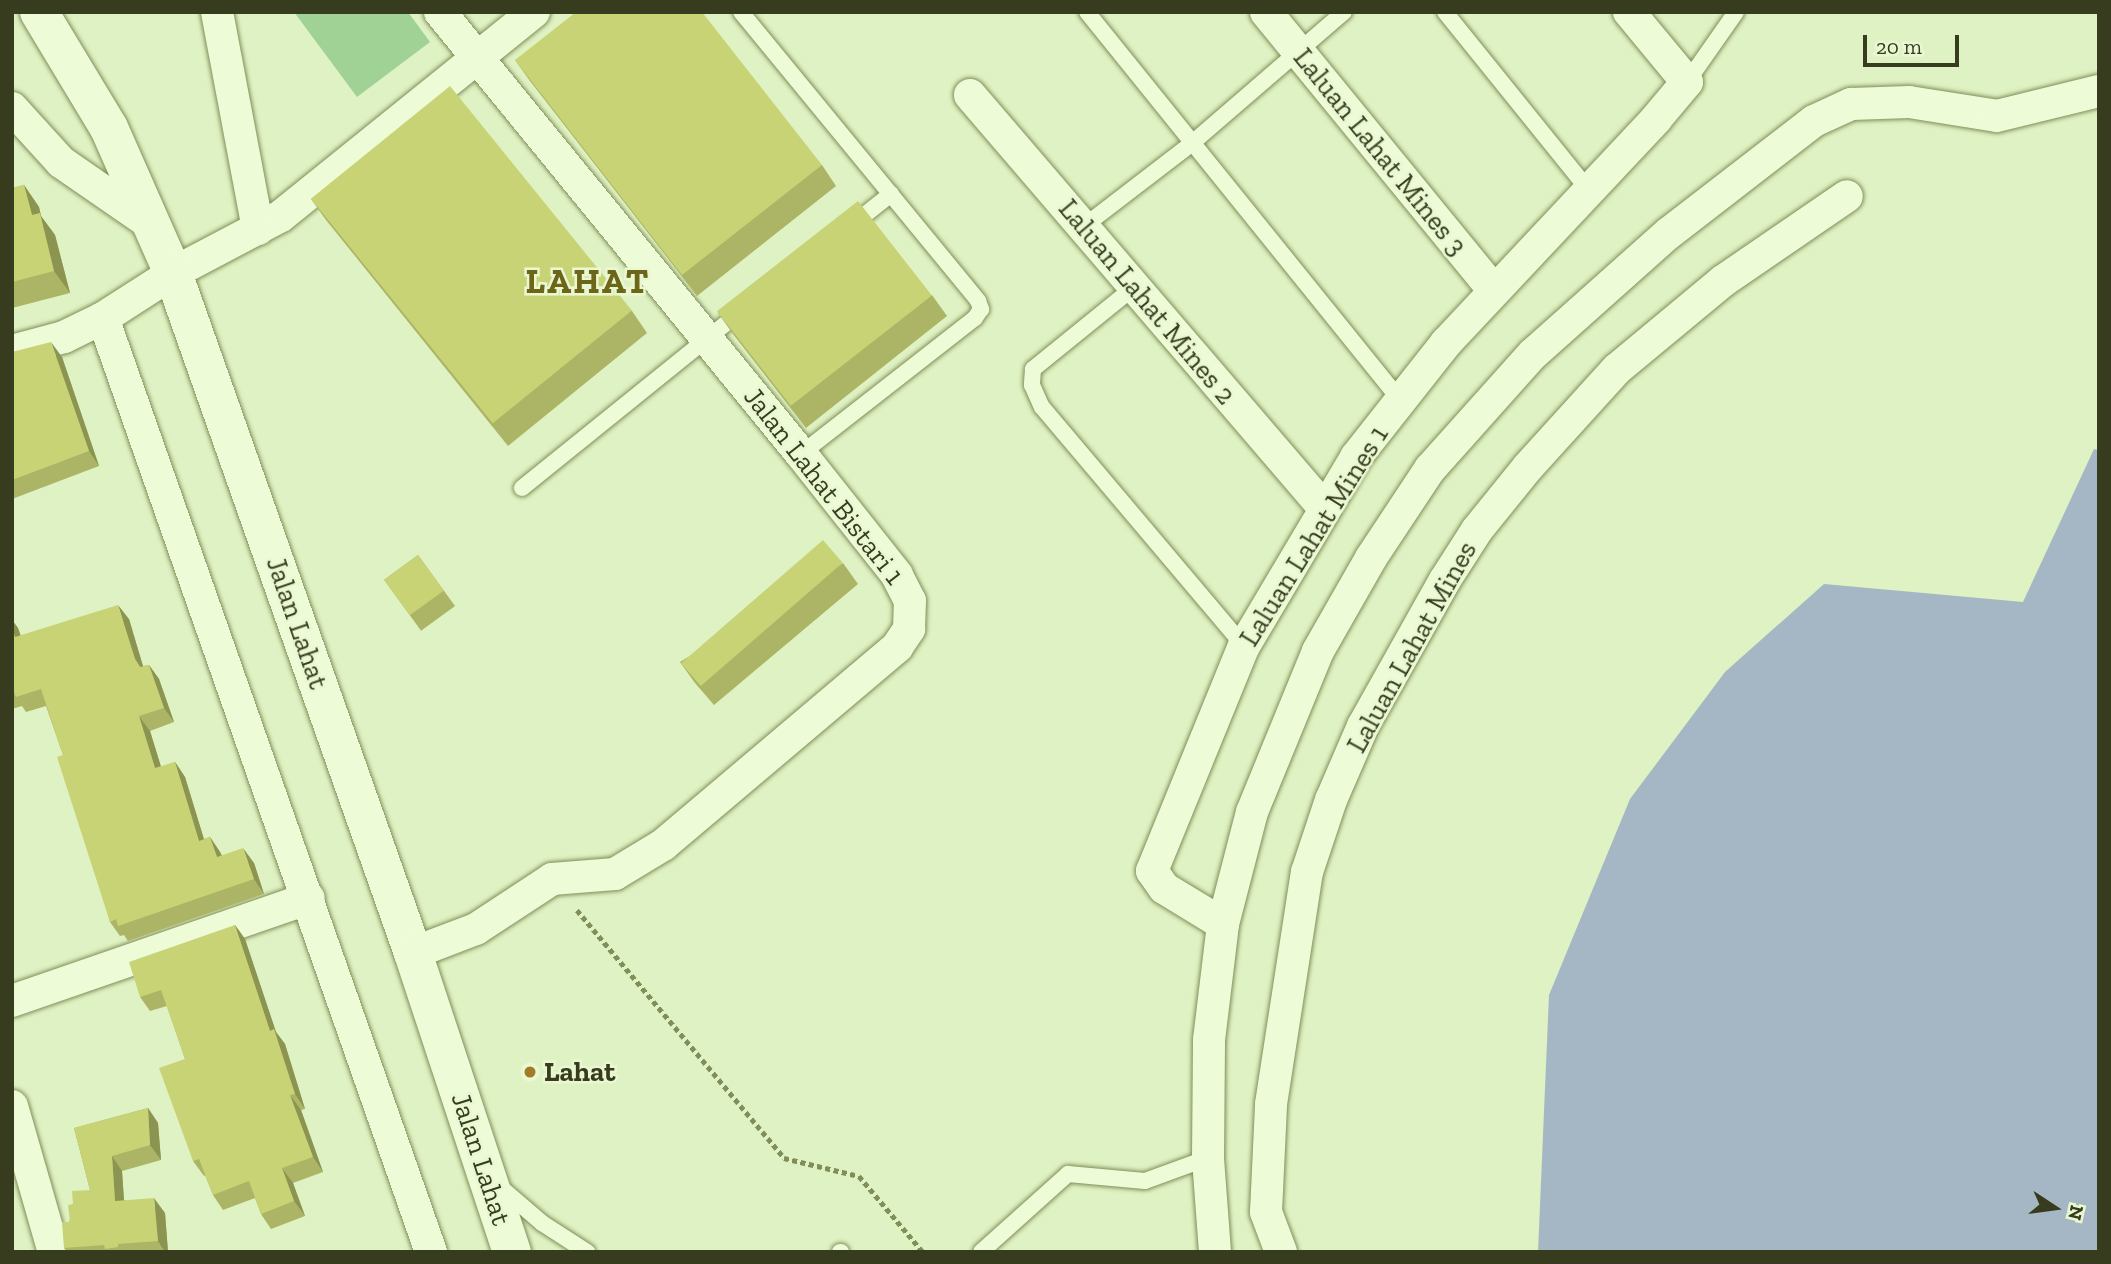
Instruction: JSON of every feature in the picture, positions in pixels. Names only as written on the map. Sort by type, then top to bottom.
[{"type":"main road","name":"Jalan Lahat","points":[[38,12],[109,128],[173,273],[413,953],[512,1252]]},
{"type":"street","points":[[217,12],[258,229]]},
{"type":"street","name":"Jalan Lahat Bistari 1","points":[[413,953],[475,929],[552,879],[615,874],[663,845],[897,647],[909,629],[910,601],[897,575],[801,454],[440,12]]},
{"type":"street","points":[[12,351],[64,337],[103,318],[173,273],[281,216],[534,12]]},
{"type":"street","name":"Laluan Lahat Mines 3","points":[[1266,12],[1494,291]]},
{"type":"street","points":[[1629,12],[1687,82]]},
{"type":"street","name":"Laluan Lahat Mines 1","points":[[1223,924],[1164,888],[1152,872],[1244,646],[1356,457],[1446,343],[1687,82]]},
{"type":"street","points":[[1215,1252],[1208,1158],[1209,1040],[1223,924],[1252,812],[1318,651],[1371,558],[1430,469],[1533,354],[1669,233],[1814,121],[1851,104],[1863,103],[1909,103],[1997,116],[2099,91]]},
{"type":"street","name":"Laluan Lahat Mines 2","points":[[970,95],[1325,509]]},
{"type":"street","points":[[12,108],[61,162],[152,225]]},
{"type":"street","name":"Laluan Lahat Mines","points":[[1281,1252],[1266,1212],[1271,1104],[1307,872],[1331,800],[1363,726],[1445,580],[1477,530],[1528,467],[1617,369],[1723,281],[1847,196]]},
{"type":"street","points":[[103,318],[309,898],[431,1252]]},
{"type":"street","points":[[12,1001],[309,898]]},
{"type":"street","points":[[12,1106],[54,1252]]},
{"type":"lane","points":[[741,12],[978,301],[981,309],[975,318],[801,454]]},
{"type":"lane","points":[[1087,12],[1401,401]]},
{"type":"lane","points":[[1083,228],[1191,144],[1344,12]]},
{"type":"lane","points":[[1445,12],[1588,189]]},
{"type":"lane","points":[[1687,82],[1736,12]]},
{"type":"lane","points":[[837,236],[891,194]]},
{"type":"lane","points":[[1133,288],[1033,369],[1032,385],[1042,407],[1244,646]]},
{"type":"lane","points":[[522,488],[750,304]]},
{"type":"lane","points":[[981,1252],[1068,1174],[1144,1181],[1208,1158]]},
{"type":"lane","points":[[487,1176],[542,1223],[587,1252]]},
{"type":"path","points":[[552,879],[784,1158],[859,1176],[923,1252]]},
{"type":"green space","points":[[294,12],[408,12],[430,42],[357,97]]},
{"type":"water","points":[[2094,449],[2099,450],[2099,1252],[1538,1252],[1549,995],[1630,799],[1725,672],[1824,584],[2023,602]]},
{"type":"building","points":[[576,12],[702,12],[822,165],[682,275],[515,60]]},
{"type":"building","points":[[450,86],[632,311],[493,423],[311,199]]},
{"type":"building","points":[[24,185],[32,215],[40,213],[54,271],[12,282],[12,188]]},
{"type":"building","points":[[858,201],[932,296],[791,406],[717,311]]},
{"type":"building","points":[[51,342],[89,451],[12,480],[12,352]]},
{"type":"building","points":[[823,540],[843,563],[701,686],[681,663]]},
{"type":"building","points":[[418,555],[444,591],[410,615],[384,580]]},
{"type":"building","points":[[118,605],[135,659],[140,667],[149,665],[164,708],[139,716],[155,768],[175,762],[199,841],[210,837],[217,857],[243,848],[254,879],[118,926],[116,919],[110,922],[57,757],[63,755],[41,689],[16,697],[12,691],[12,628],[15,637]]},
{"type":"building","points":[[235,925],[270,1031],[274,1029],[295,1094],[290,1095],[313,1157],[282,1168],[294,1201],[261,1214],[249,1181],[213,1195],[199,1159],[193,1161],[159,1068],[185,1059],[161,990],[140,997],[129,962]]},
{"type":"building","points":[[148,1108],[150,1145],[112,1156],[115,1201],[154,1198],[158,1241],[118,1244],[118,1247],[105,1249],[104,1245],[64,1248],[62,1222],[70,1222],[68,1205],[73,1204],[72,1191],[90,1190],[74,1128]]},
{"type":"place","name":"Lahat","points":[[530,1072]]},
{"type":"district","name":"LAHAT","points":[[588,281]]}]
